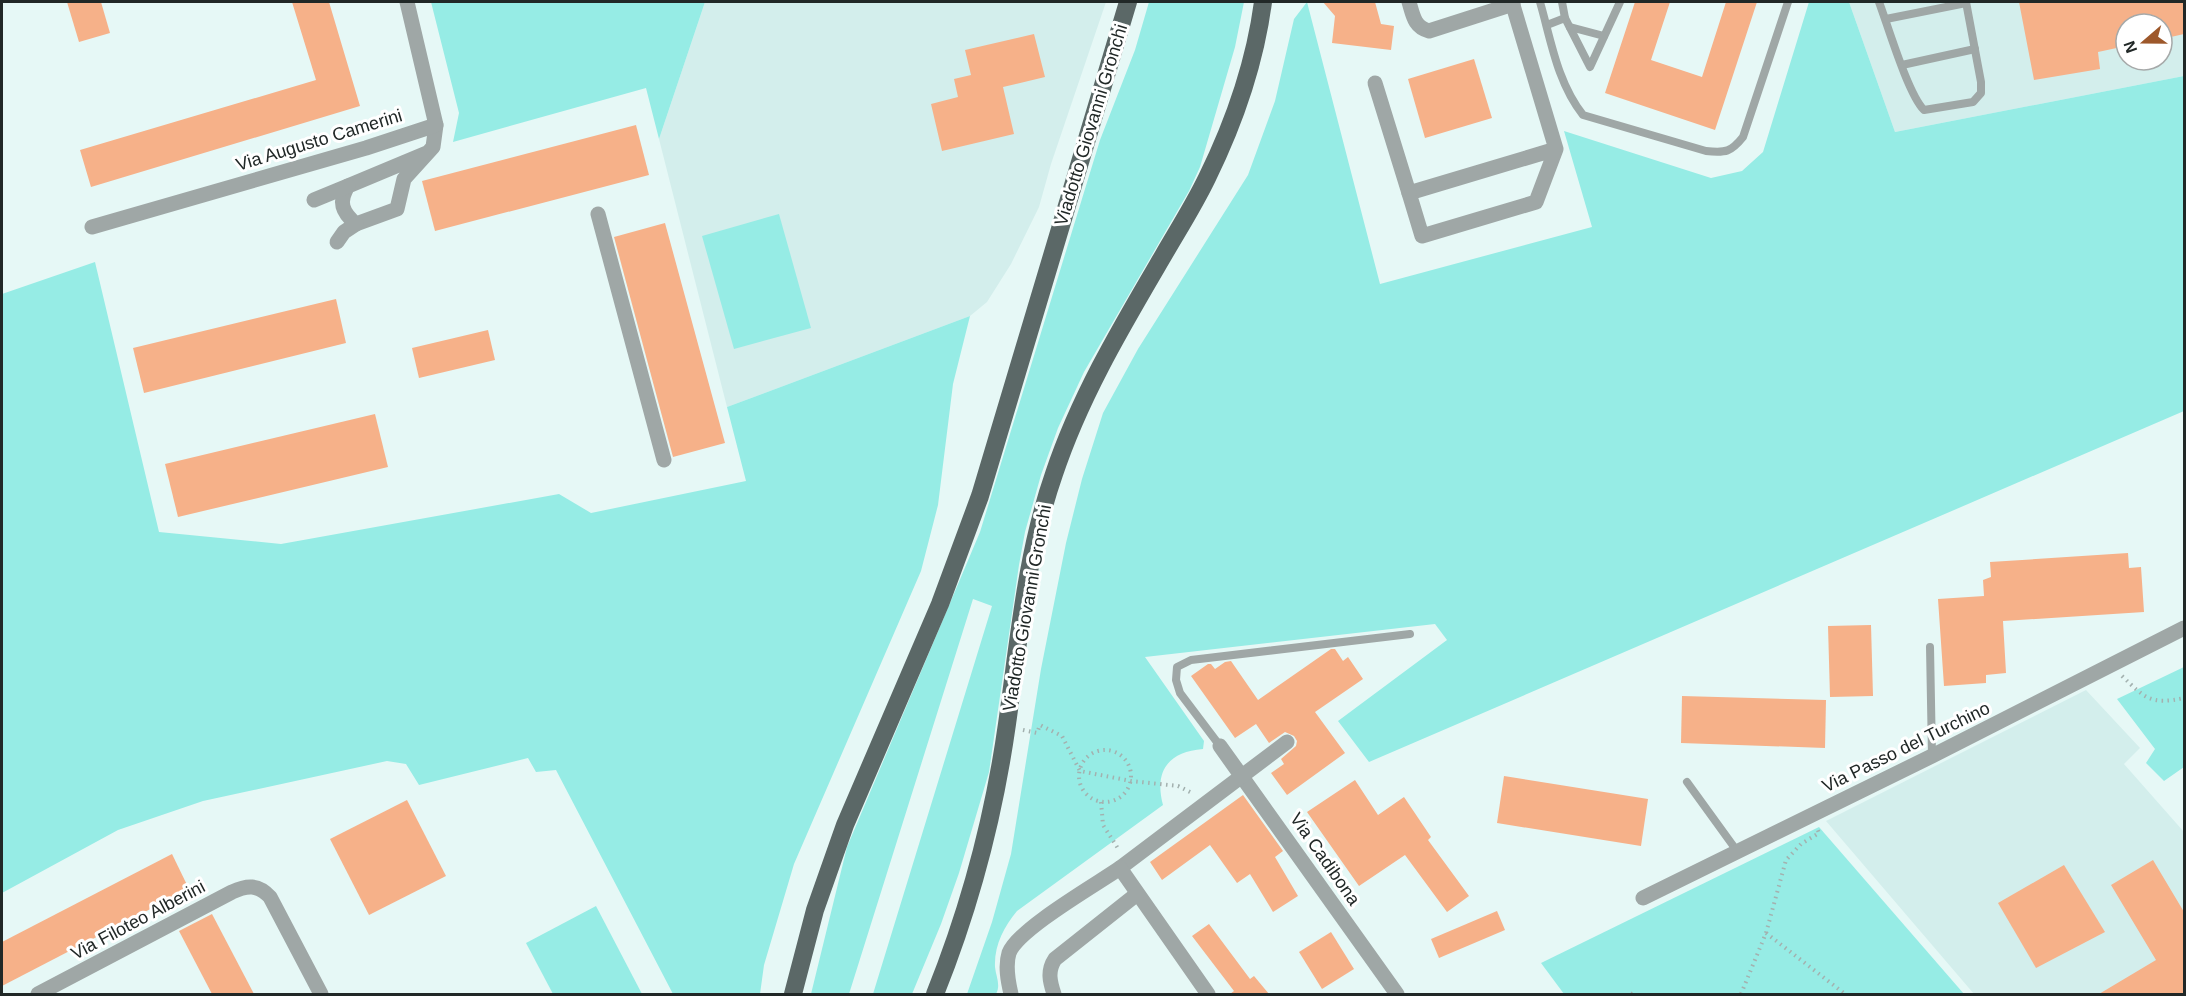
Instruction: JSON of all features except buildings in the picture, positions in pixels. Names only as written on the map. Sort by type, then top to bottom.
[{"type":"main road","name":"Viadotto Giovanni Gronchi","points":[[793,994],[815,910],[845,825],[940,604],[980,496],[1128,2]]},
{"type":"main road","name":"Viadotto Giovanni Gronchi","points":[[935,994],[957,936],[976,875],[1007,725],[1030,569],[1056,465],[1075,416],[1093,381],[1192,206],[1223,145],[1240,98],[1268,3]]},
{"type":"street","points":[[337,242],[344,232],[356,224],[397,209],[404,179],[435,143],[436,125],[407,2]]},
{"type":"street","points":[[1375,83],[1422,237],[1536,202],[1556,149],[1513,3],[1429,31],[1421,29],[1415,23],[1409,2]]},
{"type":"street","name":"Via Augusto Camerini","points":[[92,227],[366,148],[436,125]]},
{"type":"street","points":[[1409,193],[1556,149]]},
{"type":"street","points":[[314,200],[427,153]]},
{"type":"street","points":[[348,186],[342,197],[341,205],[346,216],[356,224]]},
{"type":"street","points":[[598,214],[664,460]]},
{"type":"street","name":"Via Passo del Turchino","points":[[1642,898],[1932,756],[2184,628]]},
{"type":"street","points":[[1011,994],[1007,968],[1010,951],[1028,932],[1124,865],[1287,742]]},
{"type":"street","name":"Via Cadibona","points":[[1220,746],[1397,994]]},
{"type":"street","points":[[1124,865],[1137,894],[1208,994]]},
{"type":"street","name":"Via Filoteo Alberini","points":[[38,994],[242,887],[258,887],[265,891],[321,994]]},
{"type":"street","points":[[1054,994],[1050,969],[1055,959],[1137,894]]},
{"type":"lane","points":[[1540,2],[1562,79],[1570,99],[1582,115],[1706,151],[1720,152],[1734,149],[1743,137],[1788,2]]},
{"type":"lane","points":[[1562,2],[1565,18],[1590,67],[1620,2]]},
{"type":"lane","points":[[1879,2],[1915,98],[1924,110],[1973,102],[1981,93],[1966,2],[1886,19]]},
{"type":"lane","points":[[1546,25],[1565,18]]},
{"type":"lane","points":[[1570,27],[1604,36]]},
{"type":"lane","points":[[1902,65],[1975,49]]},
{"type":"lane","points":[[1220,746],[1180,693],[1176,680],[1177,667],[1191,660],[1410,634]]},
{"type":"lane","points":[[1930,647],[1932,756]]},
{"type":"lane","points":[[1687,782],[1737,851]]},
{"type":"path","points":[[2112,666],[2147,698],[2163,702],[2184,698]]},
{"type":"path","points":[[1007,725],[1036,733],[1040,725],[1062,736],[1080,771],[1082,787],[1087,794],[1101,802],[1109,802],[1123,795],[1131,781],[1128,764],[1115,752],[1097,752],[1089,756],[1080,771]]},
{"type":"path","points":[[1080,771],[1131,781],[1179,786],[1208,802]]},
{"type":"path","points":[[1101,802],[1103,825],[1124,865]]},
{"type":"path","points":[[1742,994],[1766,933],[1786,860],[1801,843],[1819,833],[1812,814]]},
{"type":"path","points":[[1766,933],[1845,994]]},
{"type":"shaded area","points":[[431,2],[705,2],[659,139],[646,88],[453,142],[459,113]]},
{"type":"shaded area","points":[[705,2],[1106,2],[1051,164],[1039,207],[1011,264],[987,302],[970,316],[727,407],[659,139]]},
{"type":"shaded area","points":[[1149,2],[1244,2],[1235,47],[1200,167],[1189,191],[1084,372],[1058,428],[1041,475],[1025,532],[1019,565],[989,772],[959,873],[912,994],[873,994],[992,606],[973,599],[849,994],[811,994],[847,847],[980,532],[1100,140],[1135,50]]},
{"type":"shaded area","points":[[1307,2],[1380,284],[1592,227],[1564,131],[1711,178],[1742,171],[1763,152],[1809,2],[1849,2],[1895,132],[2184,76],[2184,411],[1369,762],[1338,721],[1447,640],[1435,624],[1145,657],[1204,741],[1203,749],[1181,754],[1166,765],[1161,782],[1163,805],[1017,911],[1004,930],[996,951],[995,967],[998,984],[996,994],[967,994],[992,922],[1011,854],[1041,669],[1066,543],[1082,479],[1103,413],[1138,349],[1248,175],[1275,101],[1294,19]]},
{"type":"shaded area","points":[[1849,2],[2184,2],[2184,76],[1895,132]]},
{"type":"shaded area","points":[[779,214],[811,328],[734,349],[702,236]]},
{"type":"shaded area","points":[[95,262],[159,532],[281,544],[559,494],[591,513],[746,481],[727,407],[970,316],[953,384],[938,505],[921,571],[794,864],[764,965],[760,994],[673,994],[556,770],[536,772],[528,758],[419,785],[406,764],[387,761],[203,801],[118,830],[2,893],[2,294]]},
{"type":"shaded area","points":[[2184,667],[2184,767],[2164,781],[2146,763],[2155,749],[2117,699]]},
{"type":"shaded area","points":[[2086,690],[2140,748],[2124,764],[2184,832],[2184,994],[1974,994],[1826,821]]},
{"type":"shaded area","points":[[1819,827],[1964,994],[1564,994],[1541,963]]},
{"type":"shaded area","points":[[596,906],[642,994],[553,994],[526,943]]}]
